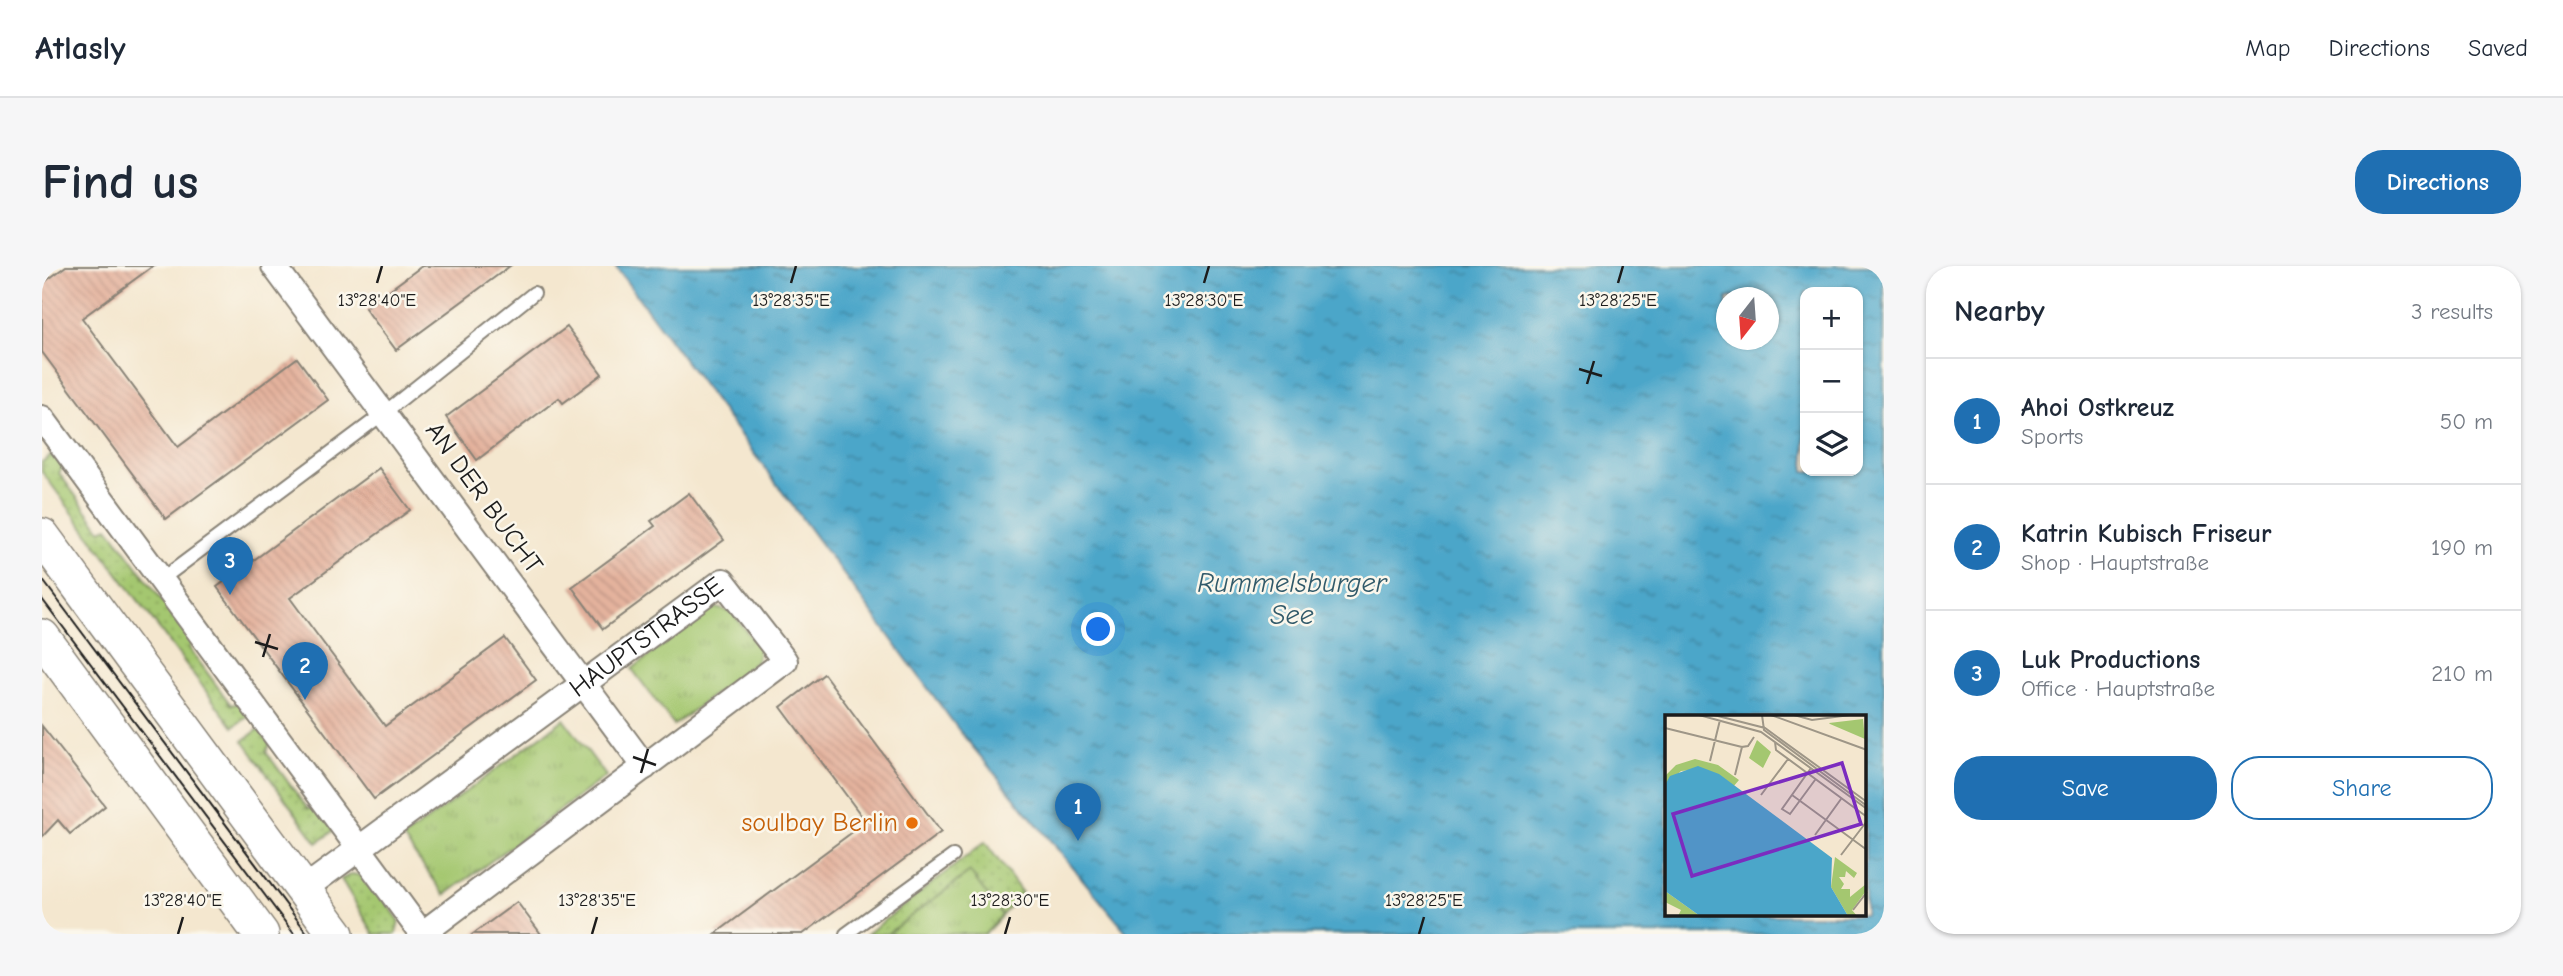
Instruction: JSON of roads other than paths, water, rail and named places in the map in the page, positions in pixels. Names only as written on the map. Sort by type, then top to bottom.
[{"type":"main road","points":[[42,536],[336,934]]},
{"type":"main road","points":[[42,637],[261,934]]},
{"type":"street","name":"AN DER BUCHT","points":[[274,266],[645,766]]},
{"type":"street","name":"HAUPTSTRASSE","points":[[42,418],[361,849],[422,934],[785,661],[723,580],[361,849],[304,889]]},
{"type":"lane","points":[[162,579],[384,413],[534,293]]},
{"type":"lane","points":[[846,934],[953,856]]},
{"type":"water","name":"Rummelsburger See","points":[[615,266],[1884,266],[1884,934],[1128,934],[961,733]]},
{"type":"tram line","points":[[42,579],[308,934]]},
{"type":"tram line","points":[[42,599],[294,934]]},
{"type":"place","name":"Luk Productions","points":[[230,595]]},
{"type":"place","name":"Katrin Kubisch Friseur","points":[[305,700]]},
{"type":"place","name":"soulbay Berlin","points":[[912,823]]},
{"type":"place","name":"Ahoi Ostkreuz","points":[[1078,841]]}]
